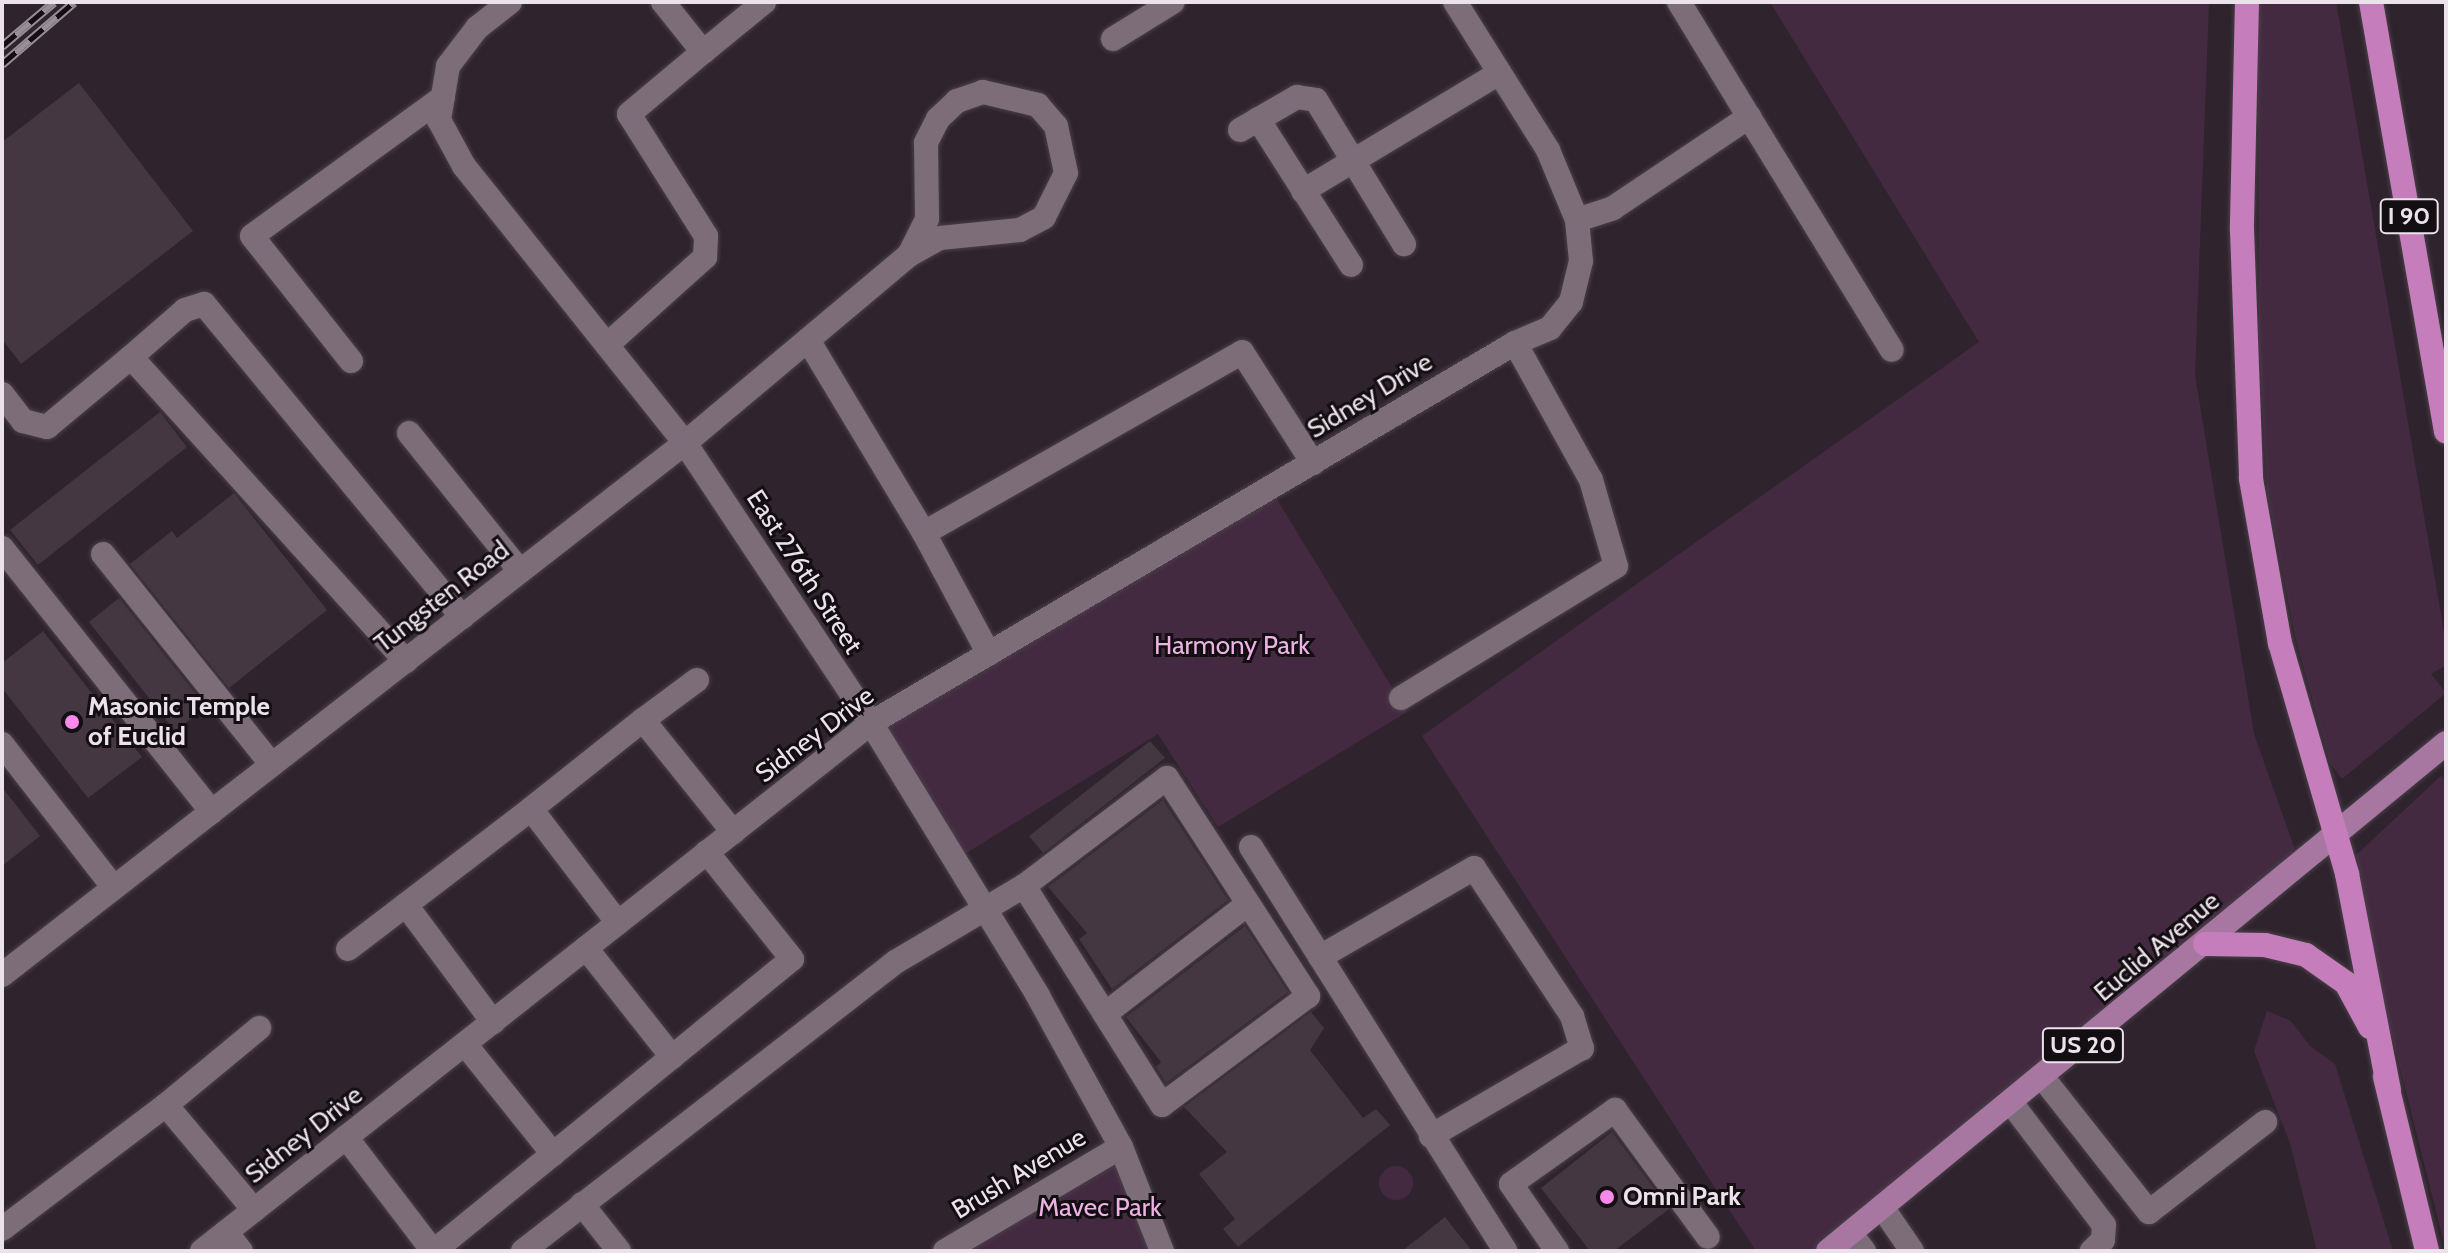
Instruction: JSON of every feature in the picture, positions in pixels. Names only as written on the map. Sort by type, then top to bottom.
[{"type":"highway","points":[[2247,2],[2242,243],[2250,464],[2280,643],[2335,834],[2379,1019],[2389,1090]]},
{"type":"highway","name":"I 90","points":[[2371,2],[2446,431]]},
{"type":"highway","points":[[2205,944],[2290,949],[2334,972],[2360,1003],[2389,1090],[2427,1251]]},
{"type":"main road","name":"Euclid Avenue","points":[[1828,1251],[1857,1242],[1882,1207],[2012,1104],[2446,743]]},
{"type":"street","points":[[663,2],[703,52]]},
{"type":"street","points":[[607,345],[705,257],[706,236],[629,114],[764,2]]},
{"type":"street","points":[[1113,39],[1173,2]]},
{"type":"street","name":"Sidney Drive","points":[[202,1251],[233,1242],[254,1210],[871,723],[1515,343],[1550,328],[1571,302],[1581,261],[1577,220],[1548,150],[1455,2]]},
{"type":"street","points":[[1679,2],[1892,350]]},
{"type":"street","points":[[351,361],[252,236],[443,97],[448,66],[501,5]]},
{"type":"street","points":[[1303,191],[1499,73]]},
{"type":"street","name":"Tungsten Road","points":[[2,975],[685,443],[909,255],[940,238],[1020,230],[1044,217],[1058,196],[1065,162],[1056,126],[1038,105],[983,92],[957,101],[938,119],[926,143],[927,219],[909,255]]},
{"type":"street","name":"East 276th Street","points":[[443,97],[439,120],[464,166],[685,443],[871,723],[983,905],[1121,1147],[1162,1251]]},
{"type":"street","points":[[1351,265],[1303,191],[1249,125],[1297,97],[1316,100],[1404,244]]},
{"type":"street","points":[[1577,220],[1613,208],[1749,117]]},
{"type":"street","points":[[2,394],[23,421],[47,427],[185,310],[204,304],[462,617]]},
{"type":"street","points":[[808,340],[924,533],[989,654]]},
{"type":"street","points":[[1401,698],[1616,566],[1591,480],[1515,343]]},
{"type":"street","points":[[924,533],[1242,352],[1313,463]]},
{"type":"street","points":[[131,357],[406,661]]},
{"type":"street","points":[[409,433],[520,571]]},
{"type":"street","points":[[2,548],[212,812]]},
{"type":"street","points":[[103,554],[272,765]]},
{"type":"street","points":[[348,949],[697,680]]},
{"type":"street","points":[[643,720],[733,832]]},
{"type":"street","points":[[2,744],[114,888]]},
{"type":"street","points":[[523,1251],[897,961],[983,905],[1024,886],[1167,778],[1308,996],[1168,1106],[1024,886]]},
{"type":"street","points":[[531,809],[618,923]]},
{"type":"street","points":[[1251,847],[1505,1251]]},
{"type":"street","points":[[346,1137],[433,1251],[792,959],[707,852]]},
{"type":"street","points":[[1320,957],[1474,868],[1572,1016],[1582,1048],[1431,1136]]},
{"type":"street","points":[[1105,1014],[1248,904]]},
{"type":"street","points":[[406,905],[493,1022]]},
{"type":"street","points":[[586,948],[672,1057]]},
{"type":"street","points":[[2,1229],[166,1105],[259,1028]]},
{"type":"street","points":[[465,1044],[553,1154]]},
{"type":"street","points":[[2043,1078],[2149,1212],[2265,1122]]},
{"type":"street","points":[[2012,1104],[2104,1225],[2103,1240],[2092,1251]]},
{"type":"street","points":[[166,1105],[254,1210]]},
{"type":"street","points":[[1557,1251],[1511,1184],[1615,1110],[1705,1246]]},
{"type":"street","name":"Brush Avenue","points":[[945,1251],[1121,1147]]},
{"type":"street","points":[[582,1204],[619,1251]]},
{"type":"street","points":[[1882,1207],[1912,1251]]},
{"type":"green space","points":[[1770,2],[2209,2],[2195,375],[2254,734],[2300,864],[1828,1251],[1756,1251],[1422,736],[1979,342]]},
{"type":"green space","points":[[2258,2],[2336,2],[2446,644],[2446,665],[2431,674],[2446,693],[2342,779],[2330,763],[2295,636],[2267,492],[2259,346]]},
{"type":"green space","name":"Harmony Park","points":[[1270,488],[1407,712],[1218,827],[1158,734],[955,860],[871,723]]},
{"type":"green space","points":[[2442,775],[2446,784],[2446,1251],[2381,992],[2356,855]]},
{"type":"green space","points":[[2267,1011],[2291,1021],[2310,1046],[2335,1064],[2393,1251],[2317,1251],[2291,1146],[2254,1051]]},
{"type":"green space","name":"Mavec Park","points":[[1121,1147],[1161,1251],[946,1251]]},
{"type":"green space","points":[[1396,1166],[1408,1171],[1413,1183],[1408,1195],[1396,1200],[1384,1195],[1379,1183],[1384,1171]]},
{"type":"building","points":[[79,83],[193,231],[21,364],[2,339],[2,142]]},
{"type":"building","points":[[160,412],[187,447],[38,565],[10,530]]},
{"type":"building","points":[[234,493],[327,610],[229,688],[130,564],[172,531],[177,538]]},
{"type":"building","points":[[119,598],[206,707],[175,731],[89,622]]},
{"type":"building","name":"Masonic Temple of Euclid","points":[[43,631],[142,757],[88,798],[2,688],[2,663]]},
{"type":"building","points":[[1150,741],[1165,758],[1043,853],[1029,836]]},
{"type":"building","points":[[2,787],[40,836],[2,866]]},
{"type":"building","points":[[1163,800],[1228,900],[1112,989],[1079,939],[1087,933],[1048,887]]},
{"type":"building","points":[[1245,926],[1288,992],[1166,1083],[1156,1067],[1161,1062],[1126,1017]]},
{"type":"building","points":[[1311,1012],[1324,1028],[1310,1050],[1363,1118],[1376,1109],[1390,1125],[1238,1247],[1223,1229],[1235,1219],[1199,1174],[1227,1152],[1184,1107]]},
{"type":"building","name":"Omni Park","points":[[1612,1132],[1669,1209],[1614,1251],[1590,1251],[1541,1188]]},
{"type":"building","points":[[1445,1217],[1472,1251],[1402,1251]]},
{"type":"railway","points":[[2,46],[54,2]]},
{"type":"railway","points":[[2,64],[74,2]]},
{"type":"place","name":"Masonic Temple of Euclid","points":[[72,722]]},
{"type":"place","name":"Omni Park","points":[[1607,1197]]}]
